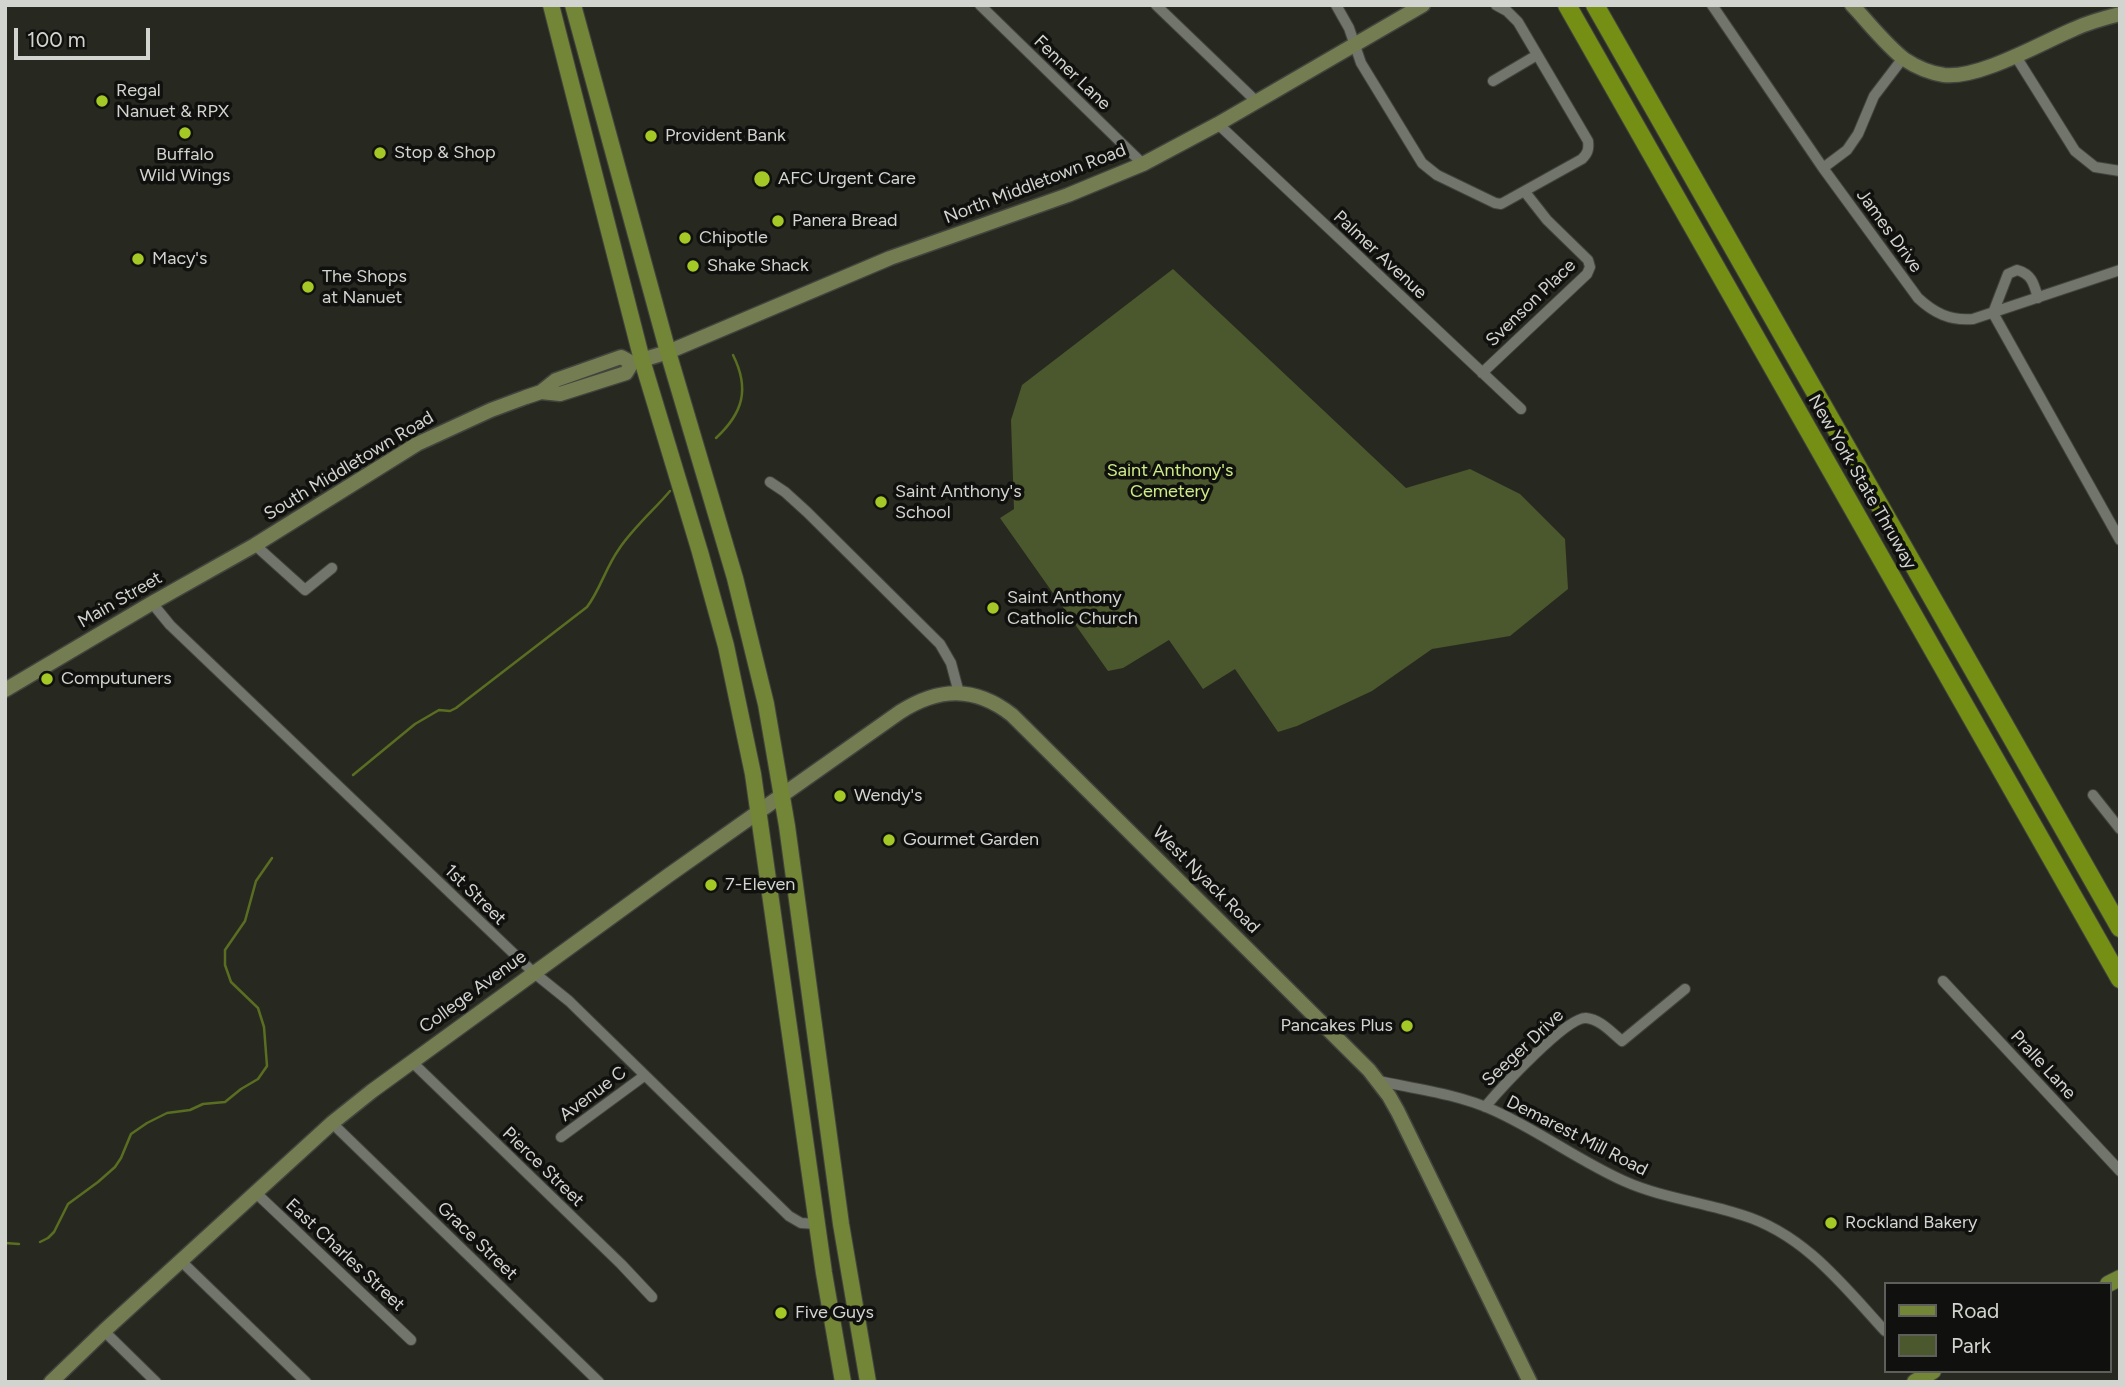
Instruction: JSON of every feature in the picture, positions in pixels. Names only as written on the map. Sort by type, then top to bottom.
[{"type":"highway","name":"New York State Thruway","points":[[1567,5],[2120,979]]},
{"type":"highway","name":"New York State Thruway","points":[[1595,5],[2120,928]]},
{"type":"main road","points":[[551,5],[637,362],[706,574],[726,646],[747,741],[817,1224],[843,1382]]},
{"type":"main road","points":[[573,5],[668,352],[744,610],[766,704],[782,795],[841,1224],[867,1382]]},
{"type":"street","name":"Fenner Lane","points":[[979,5],[1143,164]]},
{"type":"street","points":[[1156,5],[1257,102]]},
{"type":"street","points":[[1336,5],[1349,28],[1361,63],[1418,158],[1427,168],[1501,204],[1582,159],[1589,147],[1588,141],[1514,16],[1496,5]]},
{"type":"street","name":"North Middletown Road","points":[[637,362],[668,352],[890,258],[1068,195],[1143,164],[1257,102],[1423,5]]},
{"type":"street","name":"James Drive","points":[[1712,5],[1823,168],[1918,298],[1929,308],[1943,316],[1959,320],[1973,319],[2120,270]]},
{"type":"street","points":[[1852,5],[1903,58],[1930,72],[1945,75],[1963,74],[1986,67],[2097,20],[2120,14]]},
{"type":"street","points":[[1493,81],[1537,55]]},
{"type":"street","points":[[2015,55],[2075,151],[2095,167],[2120,172]]},
{"type":"street","points":[[1823,168],[1847,150],[1858,134],[1874,96],[1903,58]]},
{"type":"street","name":"Palmer Avenue","points":[[1218,124],[1521,409]]},
{"type":"street","name":"Svenson Place","points":[[1482,373],[1587,274],[1590,267],[1588,260],[1547,220],[1525,192]]},
{"type":"street","points":[[2038,298],[2033,280],[2025,272],[2017,270],[2008,274],[1993,313],[2120,540]]},
{"type":"street","name":"South Middletown Road","points":[[255,545],[417,444],[491,410],[541,392],[559,394],[626,373],[637,362]]},
{"type":"street","points":[[770,482],[807,512],[940,644],[951,663],[959,693]]},
{"type":"street","points":[[255,545],[305,590],[332,568]]},
{"type":"street","name":"Main Street","points":[[5,690],[255,545]]},
{"type":"street","name":"1st Street","points":[[152,603],[170,625],[533,972],[569,1001],[789,1216],[801,1223],[817,1224]]},
{"type":"street","name":"College Avenue","points":[[51,1382],[332,1123],[411,1061],[910,705],[940,694],[959,693]]},
{"type":"street","name":"West Nyack Road","points":[[959,693],[981,697],[1012,715],[1379,1081],[1403,1120],[1530,1382]]},
{"type":"street","points":[[2093,795],[2120,829]]},
{"type":"street","name":"Pralle Lane","points":[[1943,981],[2120,1171]]},
{"type":"street","name":"Seeger Drive","points":[[1485,1107],[1552,1038],[1574,1020],[1584,1017],[1595,1020],[1622,1041],[1685,989]]},
{"type":"street","name":"Pierce Street","points":[[411,1061],[652,1297]]},
{"type":"street","name":"Avenue C","points":[[561,1137],[644,1076]]},
{"type":"street","name":"Demarest Mill Road","points":[[1379,1081],[1485,1107],[1637,1187],[1742,1215],[1787,1235],[1823,1264],[1884,1330]]},
{"type":"street","name":"Grace Street","points":[[332,1123],[599,1382]]},
{"type":"street","name":"East Charles Street","points":[[256,1193],[411,1340]]},
{"type":"street","points":[[181,1261],[306,1382]]},
{"type":"street","points":[[104,1331],[156,1382]]},
{"type":"green space","name":"Saint Anthony's Cemetery","points":[[1173,269],[1406,488],[1470,469],[1520,494],[1565,539],[1568,589],[1510,636],[1432,649],[1372,691],[1278,732],[1235,669],[1203,689],[1169,640],[1123,668],[1108,671],[1000,518],[1014,509],[1011,420],[1022,385]]},
{"type":"waterway","points":[[716,438],[738,410],[741,400],[741,379],[733,355]]},
{"type":"waterway","points":[[353,775],[415,724],[439,710],[450,711],[456,708],[587,607],[619,549],[670,491]]},
{"type":"waterway","points":[[40,1242],[54,1232],[68,1204],[115,1167],[131,1134],[167,1113],[190,1110],[203,1104],[225,1102],[258,1079],[267,1066],[264,1027],[258,1008],[231,982],[225,965],[225,950],[245,921],[256,881],[272,858]]},
{"type":"waterway","points":[[5,1243],[19,1244]]},
{"type":"place","name":"Regal Nanuet & RPX","points":[[102,101]]},
{"type":"place","name":"Buffalo Wild Wings","points":[[185,133]]},
{"type":"place","name":"Provident Bank","points":[[651,136]]},
{"type":"place","name":"Stop & Shop","points":[[380,153]]},
{"type":"place","name":"AFC Urgent Care","points":[[762,179]]},
{"type":"place","name":"Panera Bread","points":[[778,221]]},
{"type":"place","name":"Chipotle","points":[[685,238]]},
{"type":"place","name":"Macy's","points":[[138,259]]},
{"type":"place","name":"Shake Shack","points":[[693,266]]},
{"type":"place","name":"The Shops at Nanuet","points":[[308,287]]},
{"type":"place","name":"Saint Anthony's School","points":[[881,502]]},
{"type":"place","name":"Saint Anthony Catholic Church","points":[[993,608]]},
{"type":"place","name":"Computuners","points":[[47,679]]},
{"type":"place","name":"Wendy's","points":[[840,796]]},
{"type":"place","name":"Gourmet Garden","points":[[889,840]]},
{"type":"place","name":"7-Eleven","points":[[711,885]]},
{"type":"place","name":"Pancakes Plus","points":[[1407,1026]]},
{"type":"place","name":"Rockland Bakery","points":[[1831,1223]]},
{"type":"place","name":"Five Guys","points":[[781,1313]]}]
